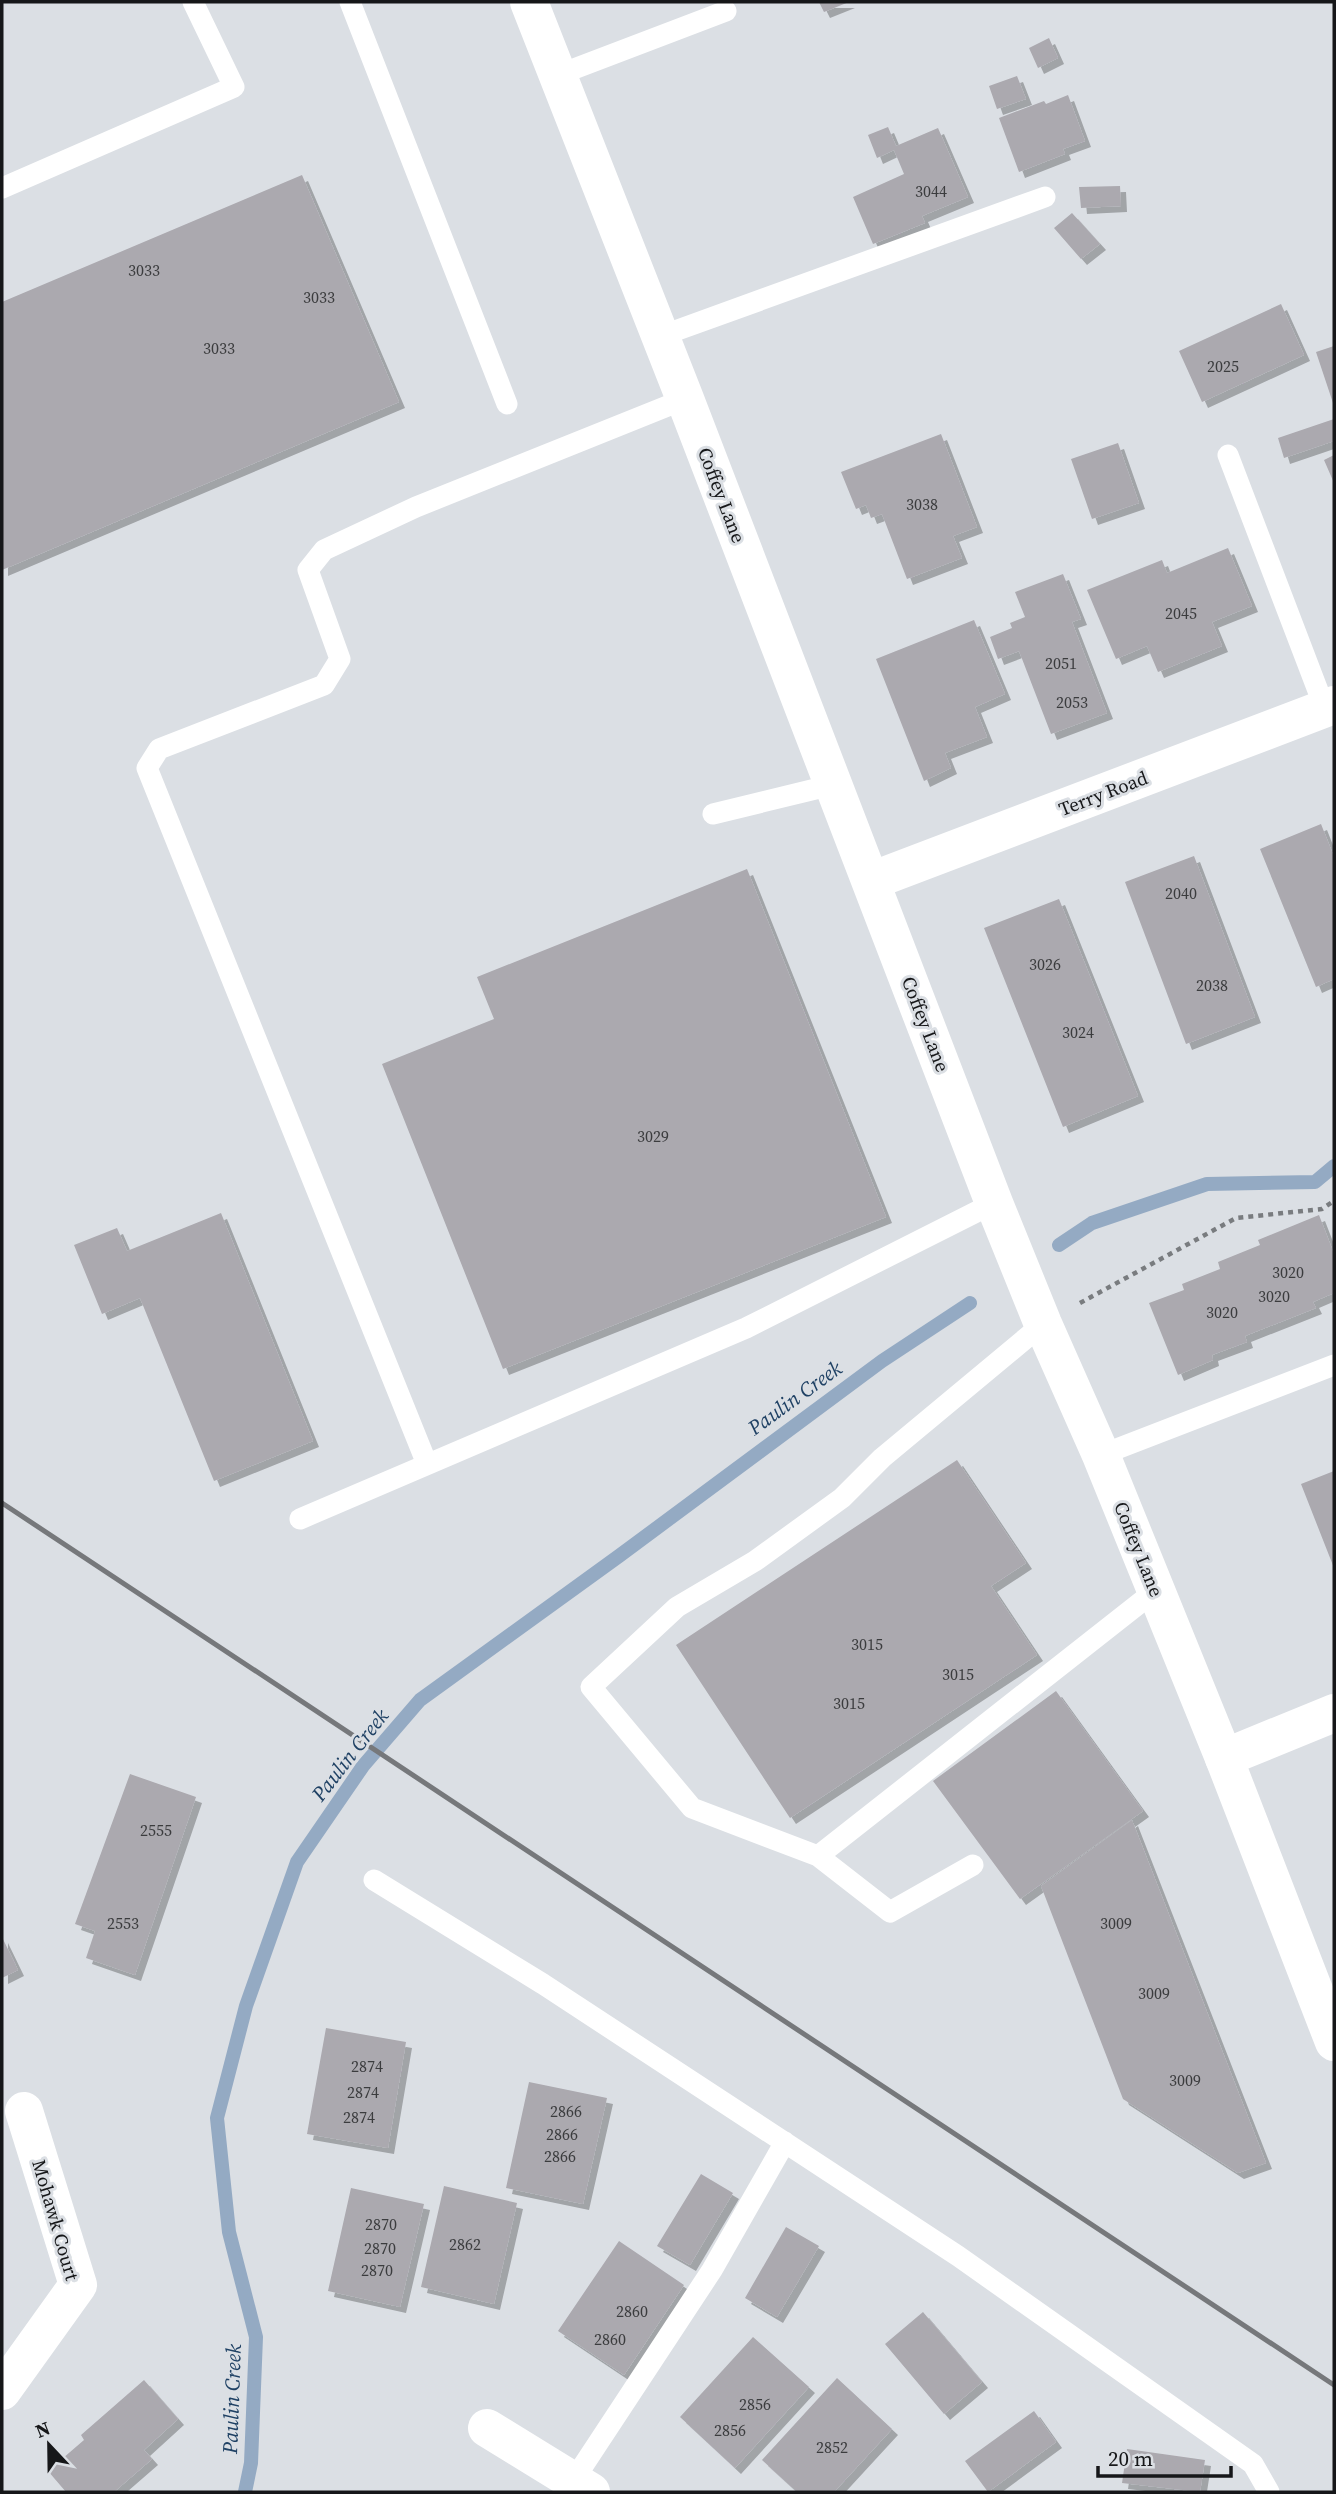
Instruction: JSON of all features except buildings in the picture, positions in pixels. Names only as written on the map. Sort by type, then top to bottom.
[{"type":"street","name":"Coffey Lane","points":[[529,2],[685,398],[994,1203],[1043,1324],[1101,1455],[1224,1758],[1334,2042]]},
{"type":"street","name":"Terry Road","points":[[871,881],[1330,707]]},
{"type":"street","points":[[1224,1758],[1334,1713]]},
{"type":"street","name":"Mohawk Court","points":[[2,2391],[78,2284],[24,2110]]},
{"type":"street","points":[[486,2428],[582,2487]]},
{"type":"lane","points":[[2,188],[234,86],[193,2]]},
{"type":"lane","points":[[350,2],[506,404]]},
{"type":"lane","points":[[558,75],[726,11]]},
{"type":"lane","points":[[661,337],[1045,197]]},
{"type":"lane","points":[[427,1464],[147,768],[159,749],[324,685],[340,659],[307,570],[324,550],[416,507],[685,398]]},
{"type":"lane","points":[[1228,455],[1330,707]]},
{"type":"lane","points":[[713,814],[832,785]]},
{"type":"lane","points":[[300,1519],[746,1328],[994,1203]]},
{"type":"lane","points":[[973,1865],[890,1912],[818,1856],[692,1808],[591,1687],[677,1607],[755,1561],[842,1498],[882,1458],[1043,1324]]},
{"type":"lane","points":[[1101,1455],[1334,1365]]},
{"type":"lane","points":[[818,1856],[1155,1591]]},
{"type":"lane","points":[[374,1880],[543,1984],[958,2256],[1253,2464],[1269,2492]]},
{"type":"lane","points":[[582,2487],[785,2142]]},
{"type":"path","points":[[1043,1324],[1236,1218],[1322,1209],[1334,1201]]},
{"type":"waterway","name":"Paulin Creek","points":[[1059,1245],[1092,1223],[1207,1184],[1315,1182],[1334,1166]]},
{"type":"waterway","name":"Paulin Creek","points":[[245,2492],[251,2463],[256,2337],[229,2232],[217,2118],[246,2006],[297,1862],[363,1766],[420,1700],[882,1361],[970,1303]]},
{"type":"railway","points":[[2,1503],[1334,2385]]}]
